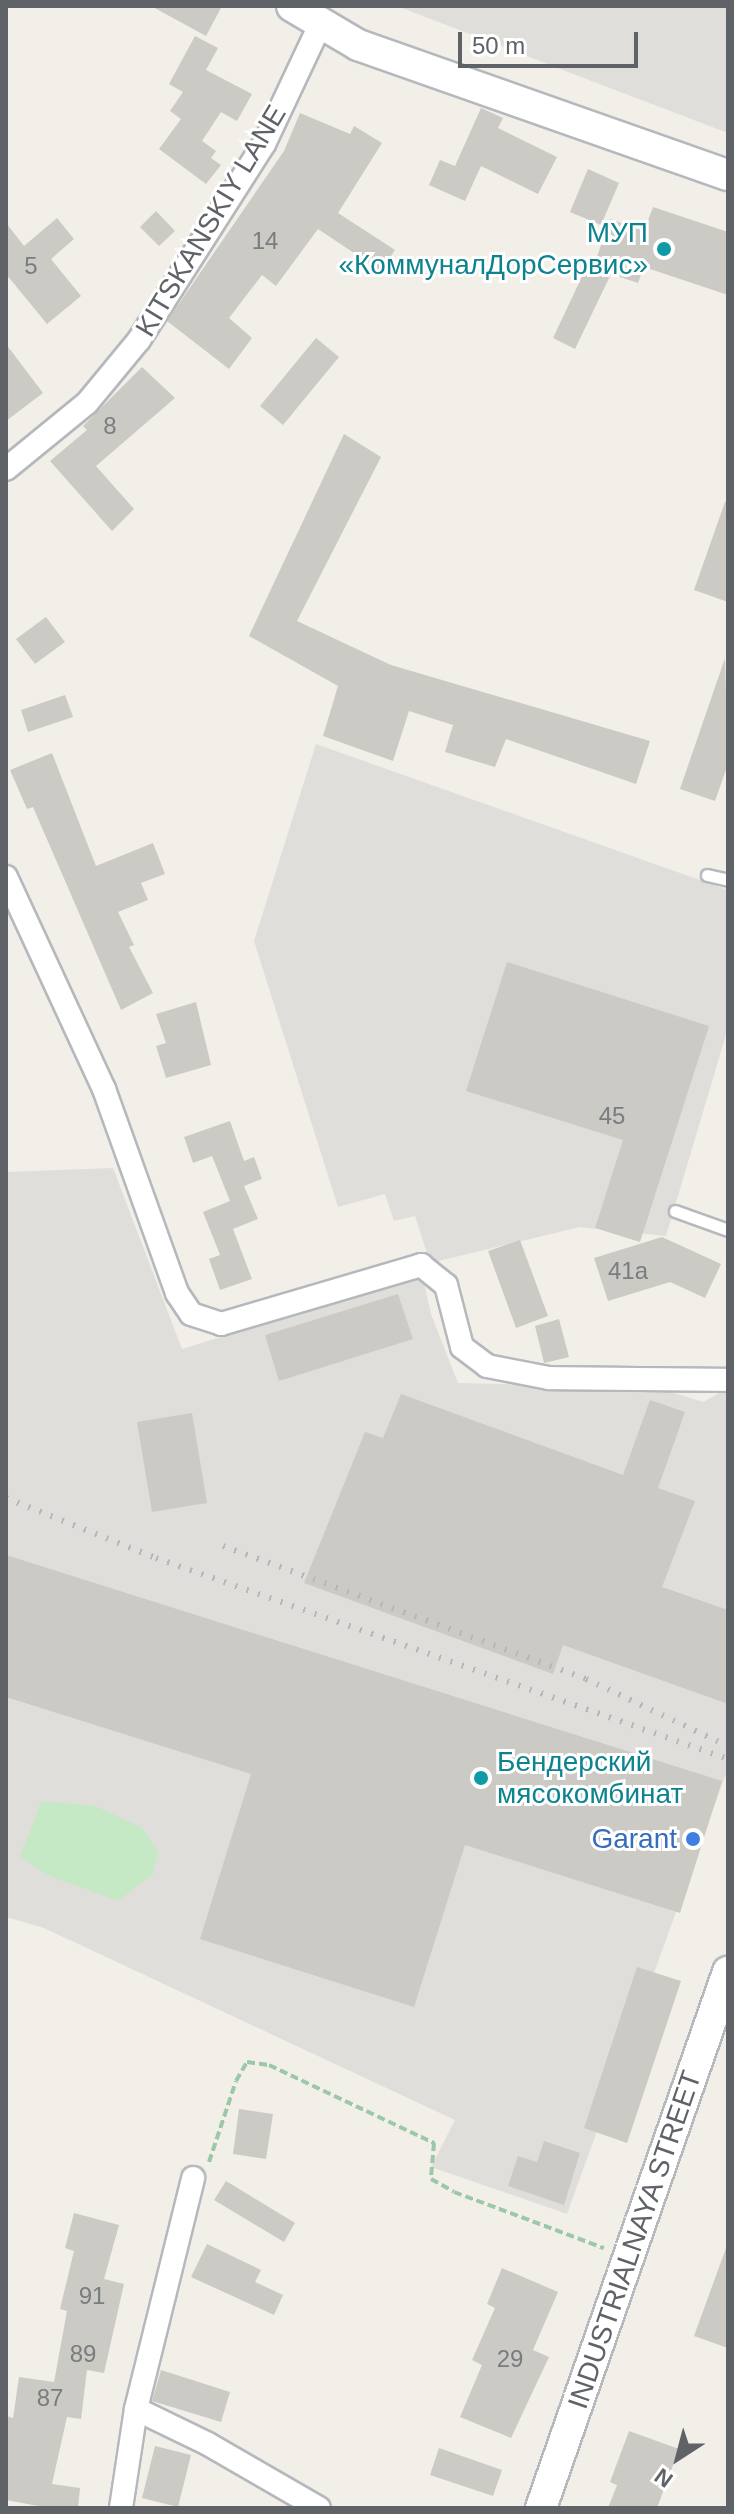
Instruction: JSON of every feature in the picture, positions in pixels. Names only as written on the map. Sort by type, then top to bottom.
[{"type":"main road","points":[[292,6],[358,45],[728,175]]},
{"type":"main road","name":"INDUSTRIALNAYA STREET","points":[[541,2508],[728,1972]]},
{"type":"street","name":"KITSKANSKIY LANE","points":[[6,469],[87,403],[139,340],[264,144],[321,23]]},
{"type":"street","points":[[6,877],[64,1012],[104,1089],[177,1293],[191,1314],[221,1324],[421,1265],[446,1285],[462,1347],[487,1366],[549,1378],[728,1380]]},
{"type":"street","points":[[121,2508],[136,2409],[193,2178]]},
{"type":"street","points":[[136,2409],[208,2444],[319,2508]]},
{"type":"lane","points":[[707,875],[728,880]]},
{"type":"lane","points":[[675,1211],[728,1230]]},
{"type":"path","points":[[193,2178],[214,2157],[236,2081],[247,2062],[269,2065],[434,2143],[431,2179],[454,2192],[629,2257]]},
{"type":"shaded area","points":[[397,6],[728,6],[728,133],[568,72]]},
{"type":"shaded area","points":[[316,744],[728,890],[728,1028],[666,1236],[580,1227],[430,1263],[415,1216],[394,1221],[385,1194],[338,1207],[254,941]]},
{"type":"shaded area","points":[[113,1168],[182,1349],[422,1275],[431,1314],[458,1383],[658,1388],[703,1402],[728,1388],[728,1768],[567,2214],[431,2167],[455,2120],[44,1928],[6,1917],[6,1172]]},
{"type":"green space","points":[[42,1801],[95,1806],[141,1827],[159,1852],[152,1875],[118,1901],[45,1874],[20,1856]]},
{"type":"building","points":[[151,6],[222,6],[206,36]]},
{"type":"building","points":[[195,36],[218,48],[206,70],[252,94],[237,121],[221,112],[202,141],[216,151],[211,158],[221,165],[206,184],[159,149],[181,119],[170,111],[183,92],[169,84]]},
{"type":"building","points":[[481,108],[503,118],[498,128],[557,157],[538,194],[481,166],[465,201],[429,185],[440,160],[455,166]]},
{"type":"building","points":[[300,113],[350,134],[354,126],[382,143],[338,213],[395,250],[381,271],[318,229],[276,286],[262,275],[229,318],[252,338],[229,369],[167,321],[284,151]]},
{"type":"building","points":[[588,169],[619,183],[601,225],[570,212]]},
{"type":"building","name":"МУП «КоммуналДорСервис»","points":[[653,207],[728,232],[728,295],[644,267],[638,283],[611,274],[575,349],[553,338],[586,268],[592,271],[610,219],[644,231]]},
{"type":"building","points":[[156,211],[175,231],[159,246],[140,227]]},
{"type":"building","points":[[57,218],[74,239],[51,259],[81,296],[47,324],[6,274],[6,223],[24,246]]},
{"type":"building","points":[[316,338],[339,357],[283,425],[260,406]]},
{"type":"building","points":[[6,344],[43,393],[6,421]]},
{"type":"building","points":[[142,367],[175,398],[96,466],[134,509],[112,531],[50,461],[87,430],[83,426]]},
{"type":"building","points":[[344,434],[381,457],[297,621],[391,665],[650,741],[636,784],[506,739],[495,767],[445,752],[453,725],[409,711],[393,761],[323,736],[338,686],[249,636]]},
{"type":"building","points":[[725,502],[728,502],[728,602],[694,590]]},
{"type":"building","points":[[46,617],[65,642],[35,664],[16,639]]},
{"type":"building","points":[[725,658],[728,764],[715,801],[680,789]]},
{"type":"building","points":[[65,695],[73,717],[28,732],[21,710]]},
{"type":"building","points":[[52,753],[96,866],[153,843],[165,874],[141,883],[148,900],[118,912],[134,945],[129,947],[153,993],[121,1010],[33,807],[27,809],[10,770]]},
{"type":"building","points":[[507,962],[709,1026],[640,1242],[595,1228],[623,1140],[466,1091]]},
{"type":"building","points":[[196,1002],[211,1065],[166,1078],[156,1046],[166,1043],[156,1014]]},
{"type":"building","points":[[230,1121],[244,1161],[254,1157],[262,1179],[244,1186],[258,1219],[233,1229],[252,1279],[220,1290],[209,1259],[220,1255],[203,1212],[230,1201],[212,1156],[193,1163],[184,1137]]},
{"type":"building","points":[[662,1237],[721,1264],[705,1298],[670,1282],[608,1301],[594,1258]]},
{"type":"building","points":[[520,1240],[548,1316],[516,1328],[488,1251]]},
{"type":"building","points":[[398,1294],[413,1339],[279,1381],[265,1335]]},
{"type":"building","points":[[559,1319],[569,1357],[544,1363],[535,1326]]},
{"type":"building","points":[[401,1394],[623,1475],[650,1400],[685,1412],[658,1488],[695,1501],[662,1587],[728,1610],[728,1704],[563,1645],[553,1674],[304,1583],[365,1432],[383,1438]]},
{"type":"building","points":[[192,1413],[207,1503],[152,1512],[137,1422]]},
{"type":"building","name":"Бендерский мясокомбинат","points":[[6,1555],[722,1781],[680,1913],[465,1845],[414,2007],[200,1939],[251,1774],[6,1697]]},
{"type":"building","points":[[637,1967],[681,1981],[627,2143],[584,2128]]},
{"type":"building","points":[[239,2109],[273,2114],[266,2159],[233,2154]]},
{"type":"building","points":[[544,2141],[580,2153],[564,2205],[508,2186],[518,2156],[537,2162]]},
{"type":"building","points":[[226,2181],[295,2223],[284,2242],[214,2200]]},
{"type":"building","points":[[74,2213],[119,2225],[104,2279],[124,2284],[104,2373],[87,2370],[81,2419],[67,2417],[52,2484],[80,2488],[78,2508],[49,2508],[6,2500],[6,2416],[13,2418],[19,2377],[54,2382],[67,2311],[60,2309],[74,2251],[65,2248]]},
{"type":"building","points":[[207,2244],[261,2270],[255,2282],[283,2295],[274,2315],[191,2277]]},
{"type":"building","points":[[728,2249],[728,2348],[694,2336]]},
{"type":"building","points":[[502,2268],[558,2292],[533,2350],[549,2357],[511,2438],[460,2417],[482,2365],[472,2360],[495,2308],[487,2304]]},
{"type":"building","points":[[161,2370],[230,2392],[221,2422],[152,2401]]},
{"type":"building","points":[[629,2431],[679,2449],[657,2508],[608,2508],[617,2485],[610,2482]]},
{"type":"building","points":[[155,2446],[191,2455],[178,2507],[142,2498]]},
{"type":"building","points":[[439,2448],[502,2470],[493,2496],[430,2475]]},
{"type":"railway","points":[[6,1498],[156,1558],[728,1759]]},
{"type":"railway","points":[[223,1546],[586,1679],[728,1746]]},
{"type":"place","name":"МУП «КоммуналДорСервис»","points":[[664,249]]},
{"type":"place","name":"Бендерский мясокомбинат","points":[[481,1778]]},
{"type":"place","name":"Garant","points":[[693,1839]]}]
